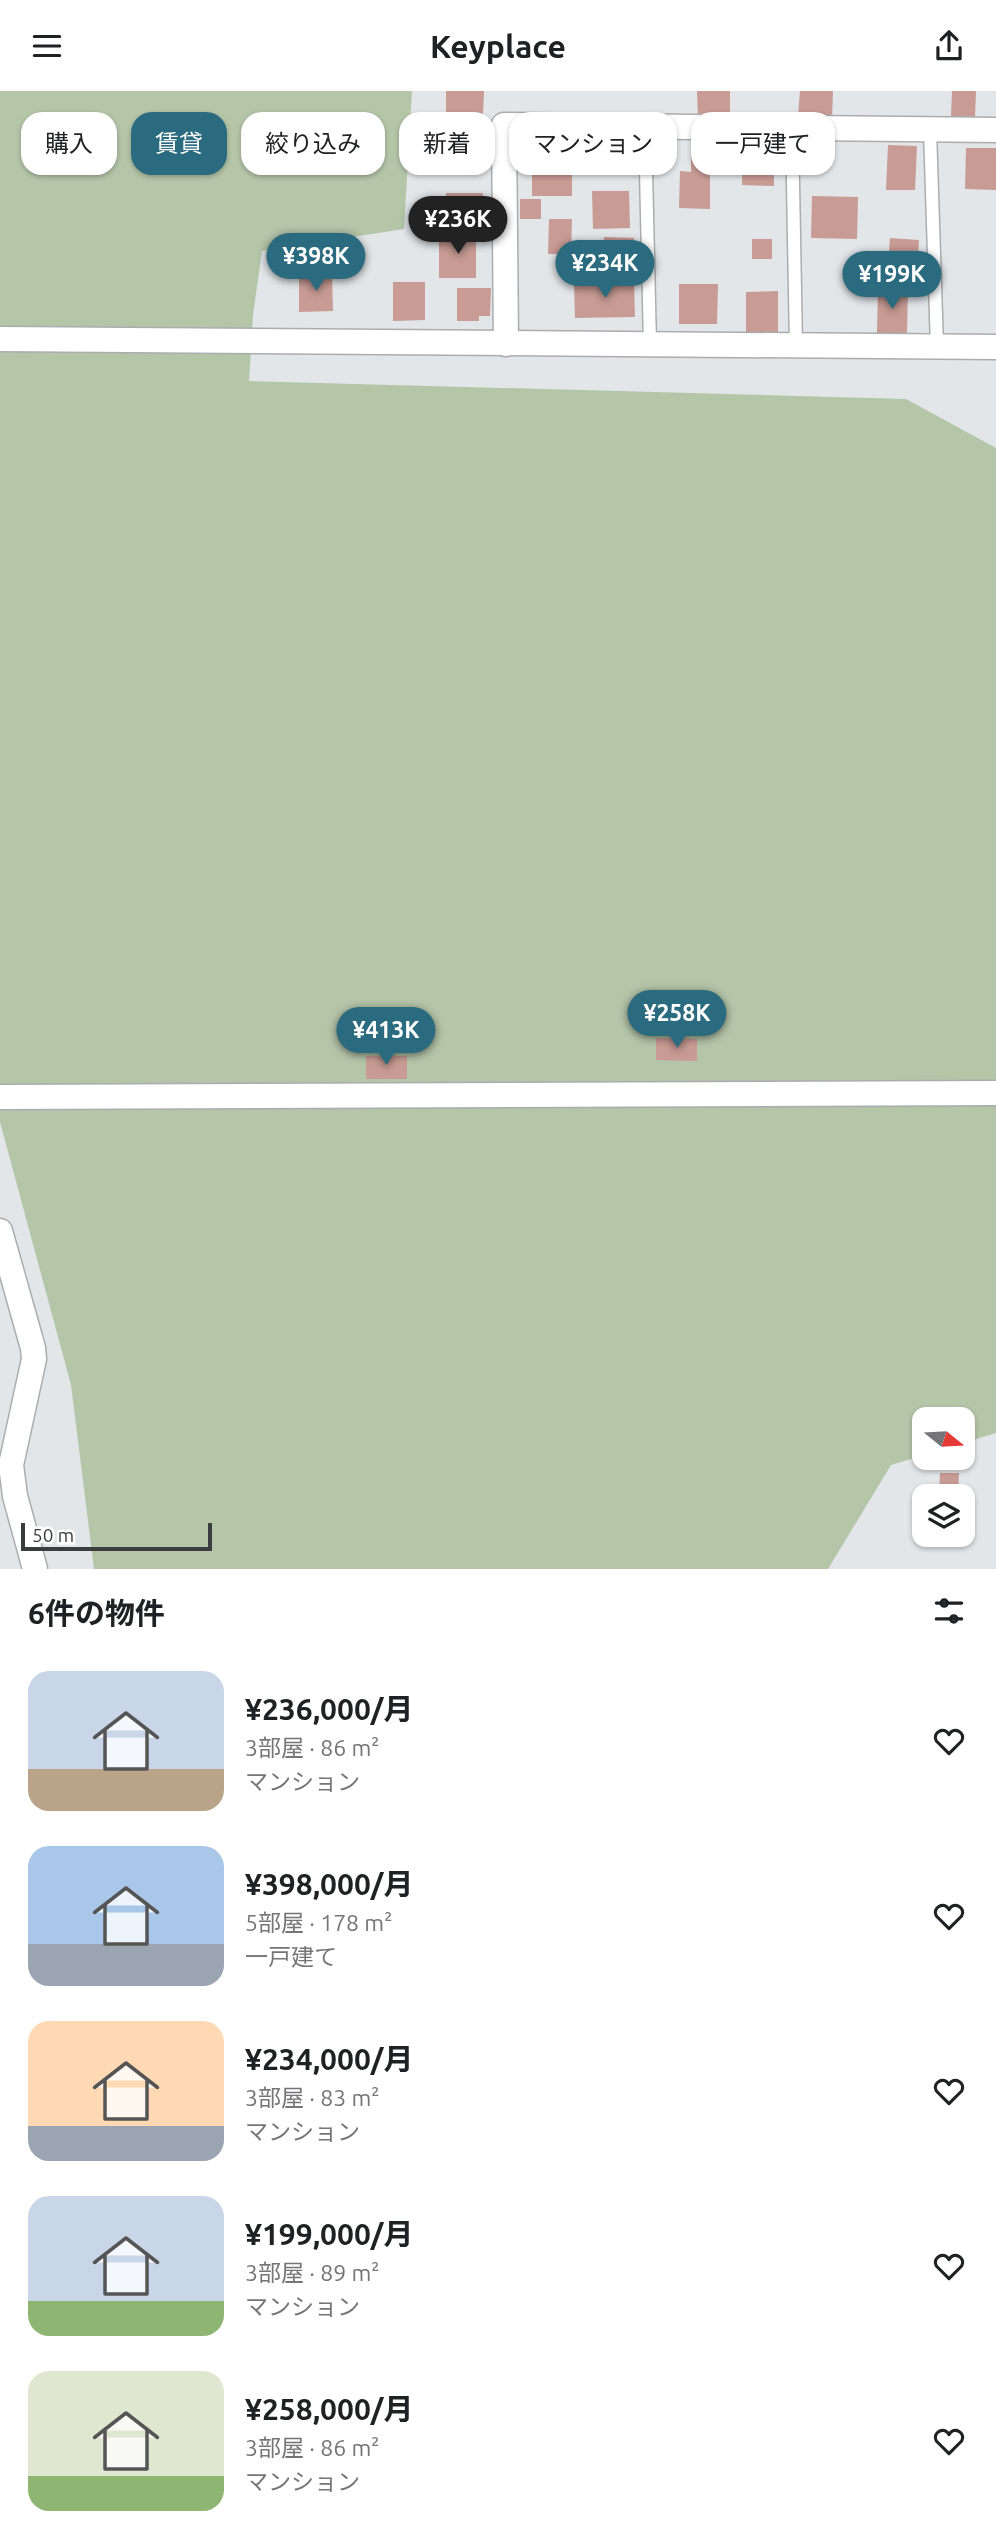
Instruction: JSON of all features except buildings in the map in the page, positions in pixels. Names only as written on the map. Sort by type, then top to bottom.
[{"type":"street","points":[[506,344],[503,125],[509,125]]},
{"type":"street","points":[[835,129],[996,130]]},
{"type":"street","points":[[0,339],[996,347]]},
{"type":"street","points":[[0,1097],[996,1093]]},
{"type":"street","points":[[0,1231],[33,1347],[34,1359],[11,1465],[15,1496],[35,1569]]},
{"type":"lane","points":[[930,130],[937,347]]},
{"type":"lane","points":[[646,175],[650,345]]},
{"type":"lane","points":[[793,175],[796,346]]},
{"type":"green space","points":[[0,91],[412,91],[411,112],[399,112],[399,175],[407,175],[404,229],[262,251],[253,315],[249,381],[906,399],[996,448],[996,1433],[975,1439],[975,1407],[912,1407],[912,1459],[891,1465],[828,1569],[94,1569],[71,1385],[0,1122]]}]
